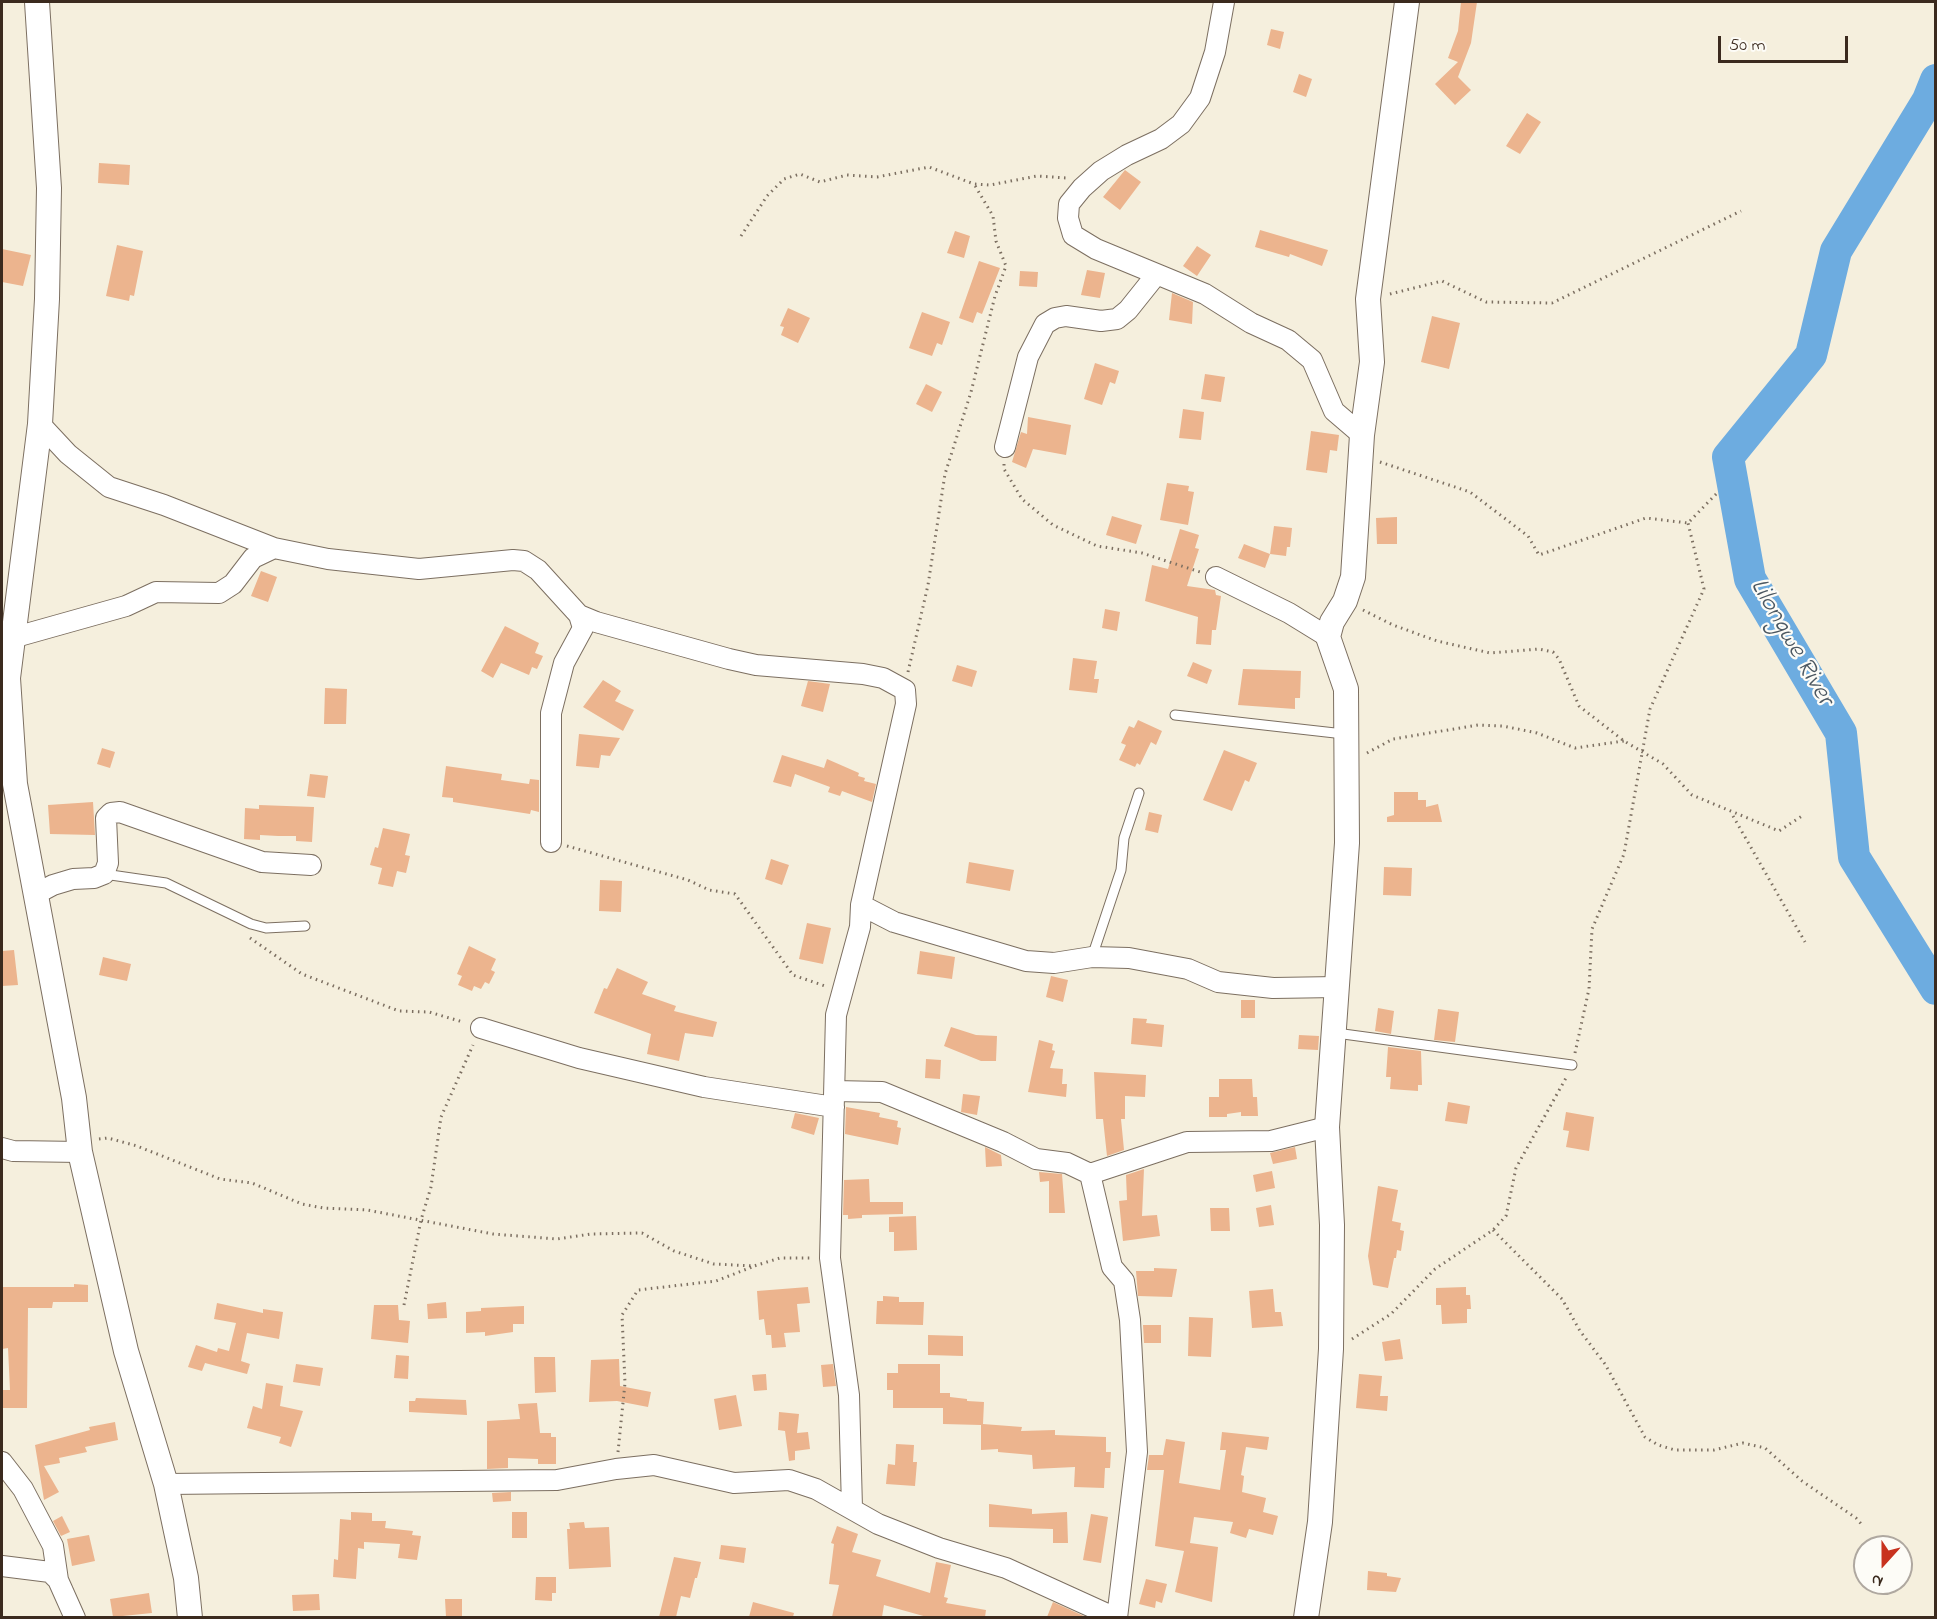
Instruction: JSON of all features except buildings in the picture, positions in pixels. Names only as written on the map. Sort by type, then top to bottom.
[{"type":"street","points":[[37,2],[49,188],[45,351],[40,424],[5,676],[15,784],[74,1098],[79,1146],[126,1351],[166,1484],[186,1578],[190,1617]]},
{"type":"street","points":[[1224,2],[1215,52],[1200,98],[1181,124],[1161,139],[1101,171],[1082,188],[1069,204],[1068,218],[1073,235],[1096,249],[1205,294],[1251,323],[1288,340],[1312,360],[1334,411],[1361,446]]},
{"type":"street","points":[[1306,1617],[1320,1522],[1331,1349],[1332,1225],[1327,1127],[1336,1033],[1347,843],[1346,689],[1328,638],[1332,622],[1346,601],[1353,577],[1361,446],[1372,362],[1368,299],[1406,6]]},
{"type":"street","points":[[1005,447],[1028,357],[1045,324],[1055,318],[1066,316],[1101,321],[1117,319],[1156,275]]},
{"type":"street","points":[[40,424],[68,454],[109,487],[164,505],[274,548],[328,559],[401,568],[524,561],[547,578],[579,615],[583,628],[564,663],[551,713],[551,842]]},
{"type":"street","points":[[12,638],[126,606],[156,592],[219,593],[232,584],[253,558],[274,548]]},
{"type":"street","points":[[1216,577],[1289,613],[1328,638]]},
{"type":"street","points":[[579,615],[729,659],[756,665],[863,674],[883,678],[905,690],[906,704],[861,905],[860,927],[836,1015],[830,1258],[849,1395],[852,1508]]},
{"type":"street","points":[[36,894],[53,885],[73,879],[94,878],[104,874],[108,863],[106,818],[111,813],[120,812],[262,862],[311,865]]},
{"type":"street","points":[[861,905],[894,922],[1026,961],[1054,963],[1092,957],[1129,958],[1188,969],[1218,982],[1273,988],[1337,987]]},
{"type":"street","points":[[481,1028],[579,1058],[692,1084],[834,1099],[882,1092],[1003,1142],[1036,1159],[1066,1163],[1090,1174],[1186,1142],[1271,1141],[1327,1127]]},
{"type":"street","points":[[2,1148],[13,1151],[79,1146]]},
{"type":"street","points":[[166,1484],[557,1480],[616,1469],[654,1466],[734,1483],[789,1480],[816,1490],[878,1524],[939,1548],[1006,1568],[1117,1617],[1137,1452],[1130,1320],[1124,1281],[1112,1267],[1090,1174]]},
{"type":"street","points":[[2,1462],[23,1489],[53,1546],[58,1580],[75,1617]]},
{"type":"street","points":[[2,1566],[50,1572],[58,1580]]},
{"type":"lane","points":[[1175,715],[1347,734]]},
{"type":"lane","points":[[1092,957],[1121,870],[1124,838],[1139,793]]},
{"type":"lane","points":[[104,874],[166,883],[251,924],[266,928],[305,926]]},
{"type":"lane","points":[[1336,1033],[1572,1065]]},
{"type":"path","points":[[741,236],[767,196],[784,179],[800,174],[820,182],[847,175],[877,177],[929,167],[974,184],[1000,185],[1037,176],[1074,178],[1101,171]]},
{"type":"path","points":[[905,690],[928,585],[945,474],[971,392],[995,296],[1006,266],[996,241],[993,216],[974,184]]},
{"type":"path","points":[[1368,299],[1442,280],[1486,302],[1552,303],[1741,211]]},
{"type":"path","points":[[1361,446],[1470,492],[1528,536],[1539,555],[1646,518],[1688,523]]},
{"type":"path","points":[[1005,447],[1004,469],[1022,499],[1053,525],[1097,546],[1142,553],[1216,577]]},
{"type":"path","points":[[1688,523],[1719,491]]},
{"type":"path","points":[[1331,1349],[1347,1342],[1391,1314],[1435,1269],[1493,1230],[1506,1216],[1516,1168],[1572,1065],[1589,989],[1592,929],[1624,854],[1640,751],[1650,709],[1704,589],[1688,523]]},
{"type":"path","points":[[1346,601],[1393,625],[1437,642],[1490,653],[1539,649],[1553,652],[1559,659],[1580,706],[1624,741],[1663,764],[1692,795],[1733,814],[1779,831],[1802,816]]},
{"type":"path","points":[[1347,769],[1369,752],[1393,739],[1478,725],[1503,726],[1537,733],[1575,748],[1624,741]]},
{"type":"path","points":[[1733,814],[1805,942]]},
{"type":"path","points":[[551,842],[688,879],[709,890],[735,894],[793,975],[841,991]]},
{"type":"path","points":[[244,934],[302,974],[399,1011],[429,1012],[481,1028],[441,1117],[431,1187],[421,1220],[404,1305]]},
{"type":"path","points":[[79,1146],[108,1138],[220,1179],[252,1184],[302,1204],[323,1208],[367,1210],[492,1234],[558,1239],[591,1234],[642,1233],[675,1251],[714,1264],[754,1266]]},
{"type":"path","points":[[1493,1230],[1562,1299],[1580,1330],[1605,1364],[1645,1437],[1658,1445],[1675,1450],[1704,1451],[1743,1443],[1765,1448],[1802,1481],[1856,1518],[1863,1526]]},
{"type":"path","points":[[616,1469],[625,1383],[622,1315],[638,1290],[716,1281],[780,1258],[830,1258]]},
{"type":"waterway","name":"Lilongwe River","points":[[1936,80],[1928,100],[1836,251],[1811,355],[1728,457],[1750,579],[1841,733],[1854,857],[1936,989]]}]
